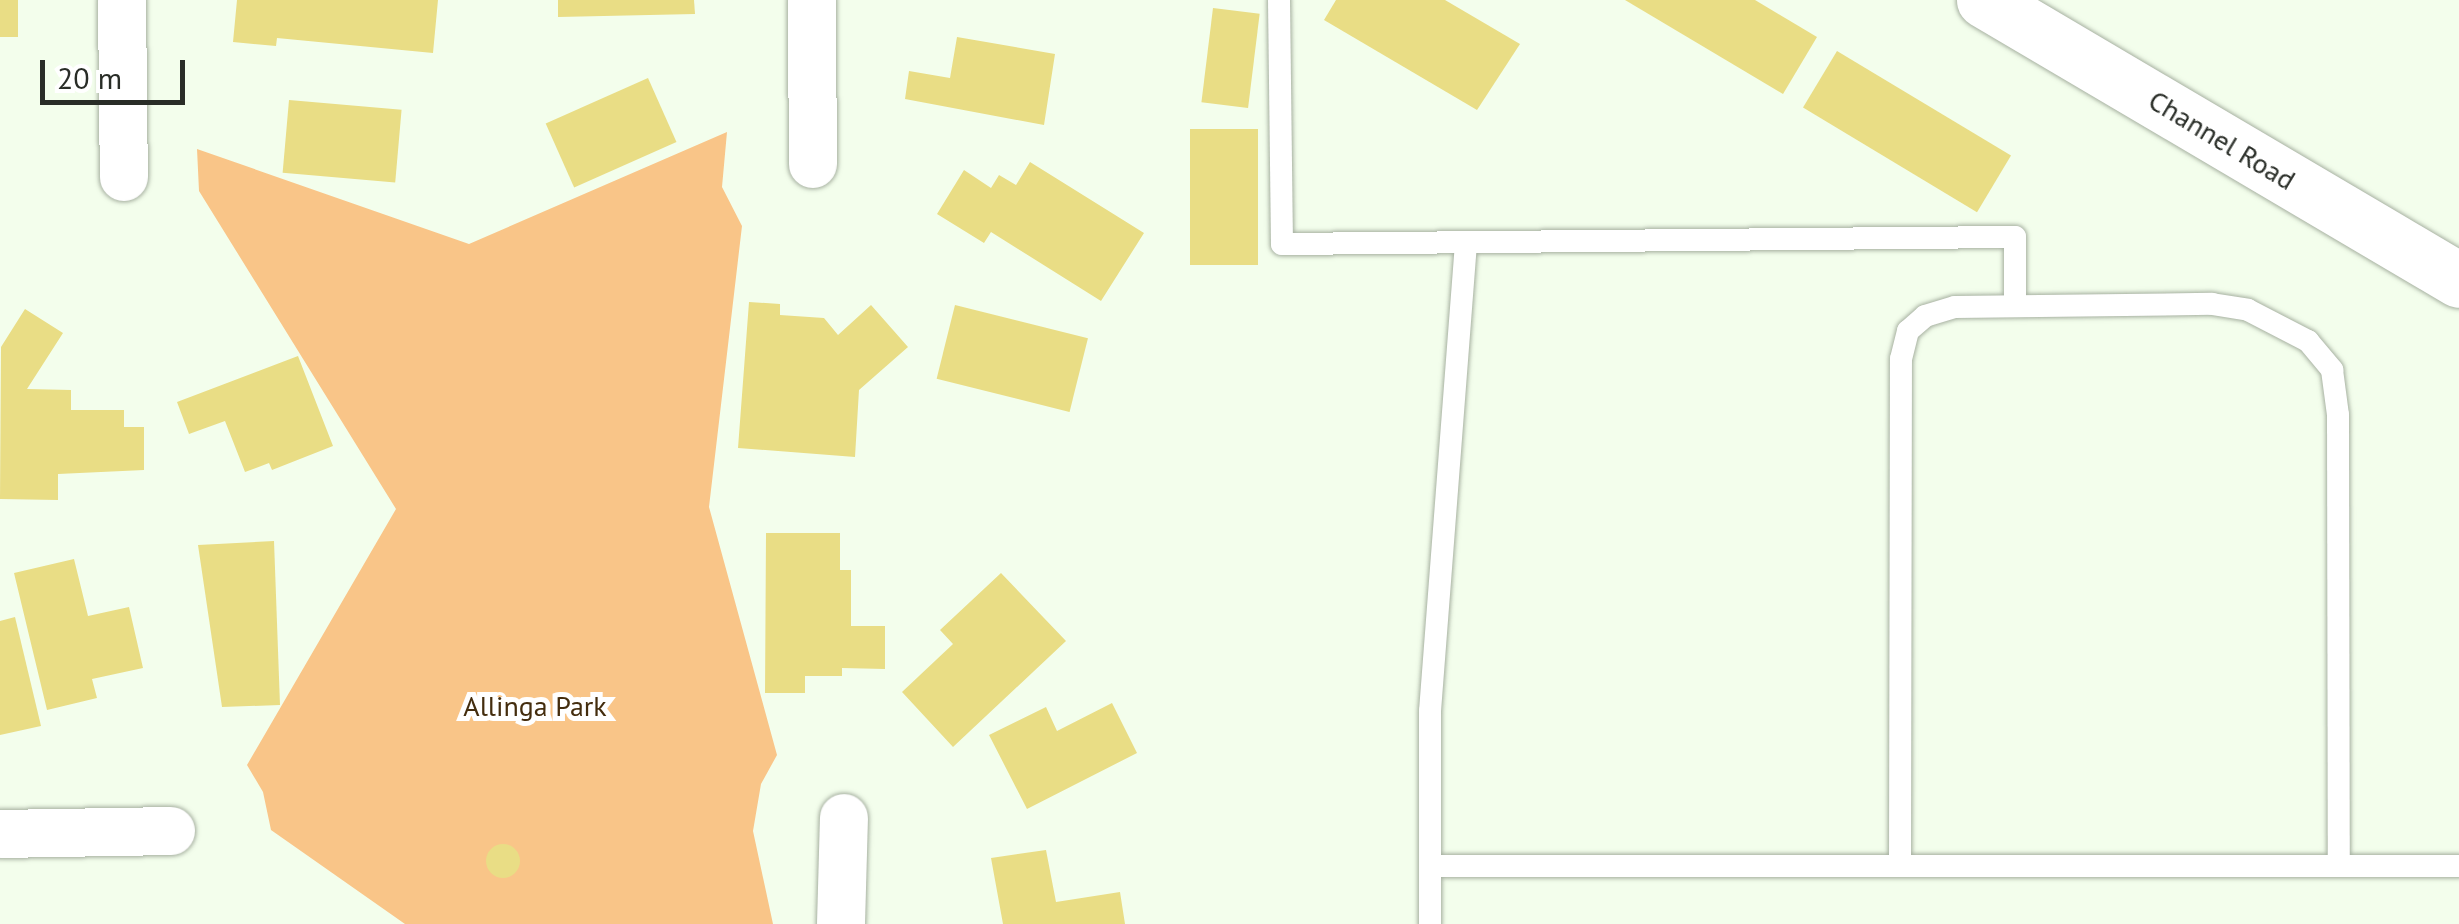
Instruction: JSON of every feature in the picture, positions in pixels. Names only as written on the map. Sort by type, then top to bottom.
[{"type":"street","points":[[122,0],[124,176]]},
{"type":"street","points":[[812,0],[813,164]]},
{"type":"street","name":"Channel Road","points":[[1984,0],[2459,280]]},
{"type":"street","points":[[840,924],[844,818]]},
{"type":"street","points":[[0,834],[171,831]]},
{"type":"lane","points":[[1279,0],[1282,244],[2015,237],[2015,306]]},
{"type":"lane","points":[[1430,924],[1430,712],[1466,244]]},
{"type":"lane","points":[[1900,866],[1901,359],[1908,332],[1925,316],[1955,307],[2015,306],[2248,310],[2308,341],[2332,370],[2338,415],[2339,866]]},
{"type":"lane","points":[[1430,866],[2459,866]]},
{"type":"green space","name":"Allinga Park","points":[[727,132],[722,187],[742,226],[709,507],[777,755],[761,784],[753,831],[773,924],[405,924],[271,830],[263,792],[247,765],[396,509],[199,191],[197,149],[469,244]]},
{"type":"building","points":[[0,0],[18,0],[18,37],[0,37]]},
{"type":"building","points":[[237,0],[438,0],[433,53],[277,38],[276,46],[233,42]]},
{"type":"building","points":[[558,0],[694,0],[695,14],[558,17]]},
{"type":"building","points":[[1336,0],[1445,0],[1520,44],[1477,110],[1324,20]]},
{"type":"building","points":[[1625,0],[1755,0],[1817,37],[1783,94]]},
{"type":"building","points":[[1213,8],[1260,14],[1248,108],[1201,102]]},
{"type":"building","points":[[957,37],[1055,54],[1044,125],[905,99],[909,71],[950,78]]},
{"type":"building","points":[[1837,51],[2011,156],[1977,212],[1803,108]]},
{"type":"building","points":[[648,78],[676,142],[574,188],[546,124]]},
{"type":"building","points":[[289,100],[402,110],[395,183],[283,173]]},
{"type":"building","points":[[1190,129],[1258,129],[1258,265],[1190,265]]},
{"type":"building","points":[[1030,162],[1144,233],[1101,301],[991,232],[984,243],[937,214],[964,170],[991,188],[999,175],[1016,185]]},
{"type":"building","points":[[749,302],[780,304],[780,315],[824,318],[838,335],[871,305],[908,347],[859,390],[855,457],[738,448]]},
{"type":"building","points":[[955,305],[1088,338],[1070,412],[937,379]]},
{"type":"building","points":[[25,309],[63,333],[27,389],[71,390],[71,410],[124,410],[124,427],[144,427],[144,470],[58,474],[58,500],[0,499],[1,347]]},
{"type":"building","points":[[298,356],[333,446],[272,470],[269,463],[245,472],[225,421],[189,434],[177,402]]},
{"type":"building","points":[[766,533],[840,533],[840,570],[851,570],[851,626],[885,626],[885,669],[842,668],[842,676],[805,676],[805,693],[765,693]]},
{"type":"building","points":[[274,541],[280,705],[222,707],[198,545]]},
{"type":"building","points":[[74,559],[88,616],[129,607],[143,668],[92,679],[97,698],[47,710],[14,573]]},
{"type":"building","points":[[1001,573],[1066,641],[953,747],[902,692],[953,644],[940,630]]},
{"type":"building","points":[[15,617],[41,726],[0,735],[0,621]]},
{"type":"building","points":[[1112,703],[1137,753],[1027,809],[989,735],[1046,707],[1057,731]]},
{"type":"building","points":[[503,844],[515,849],[520,861],[515,873],[503,878],[491,873],[486,861],[491,849]]},
{"type":"building","points":[[1046,850],[1056,902],[1120,892],[1125,924],[1003,924],[991,858]]}]
